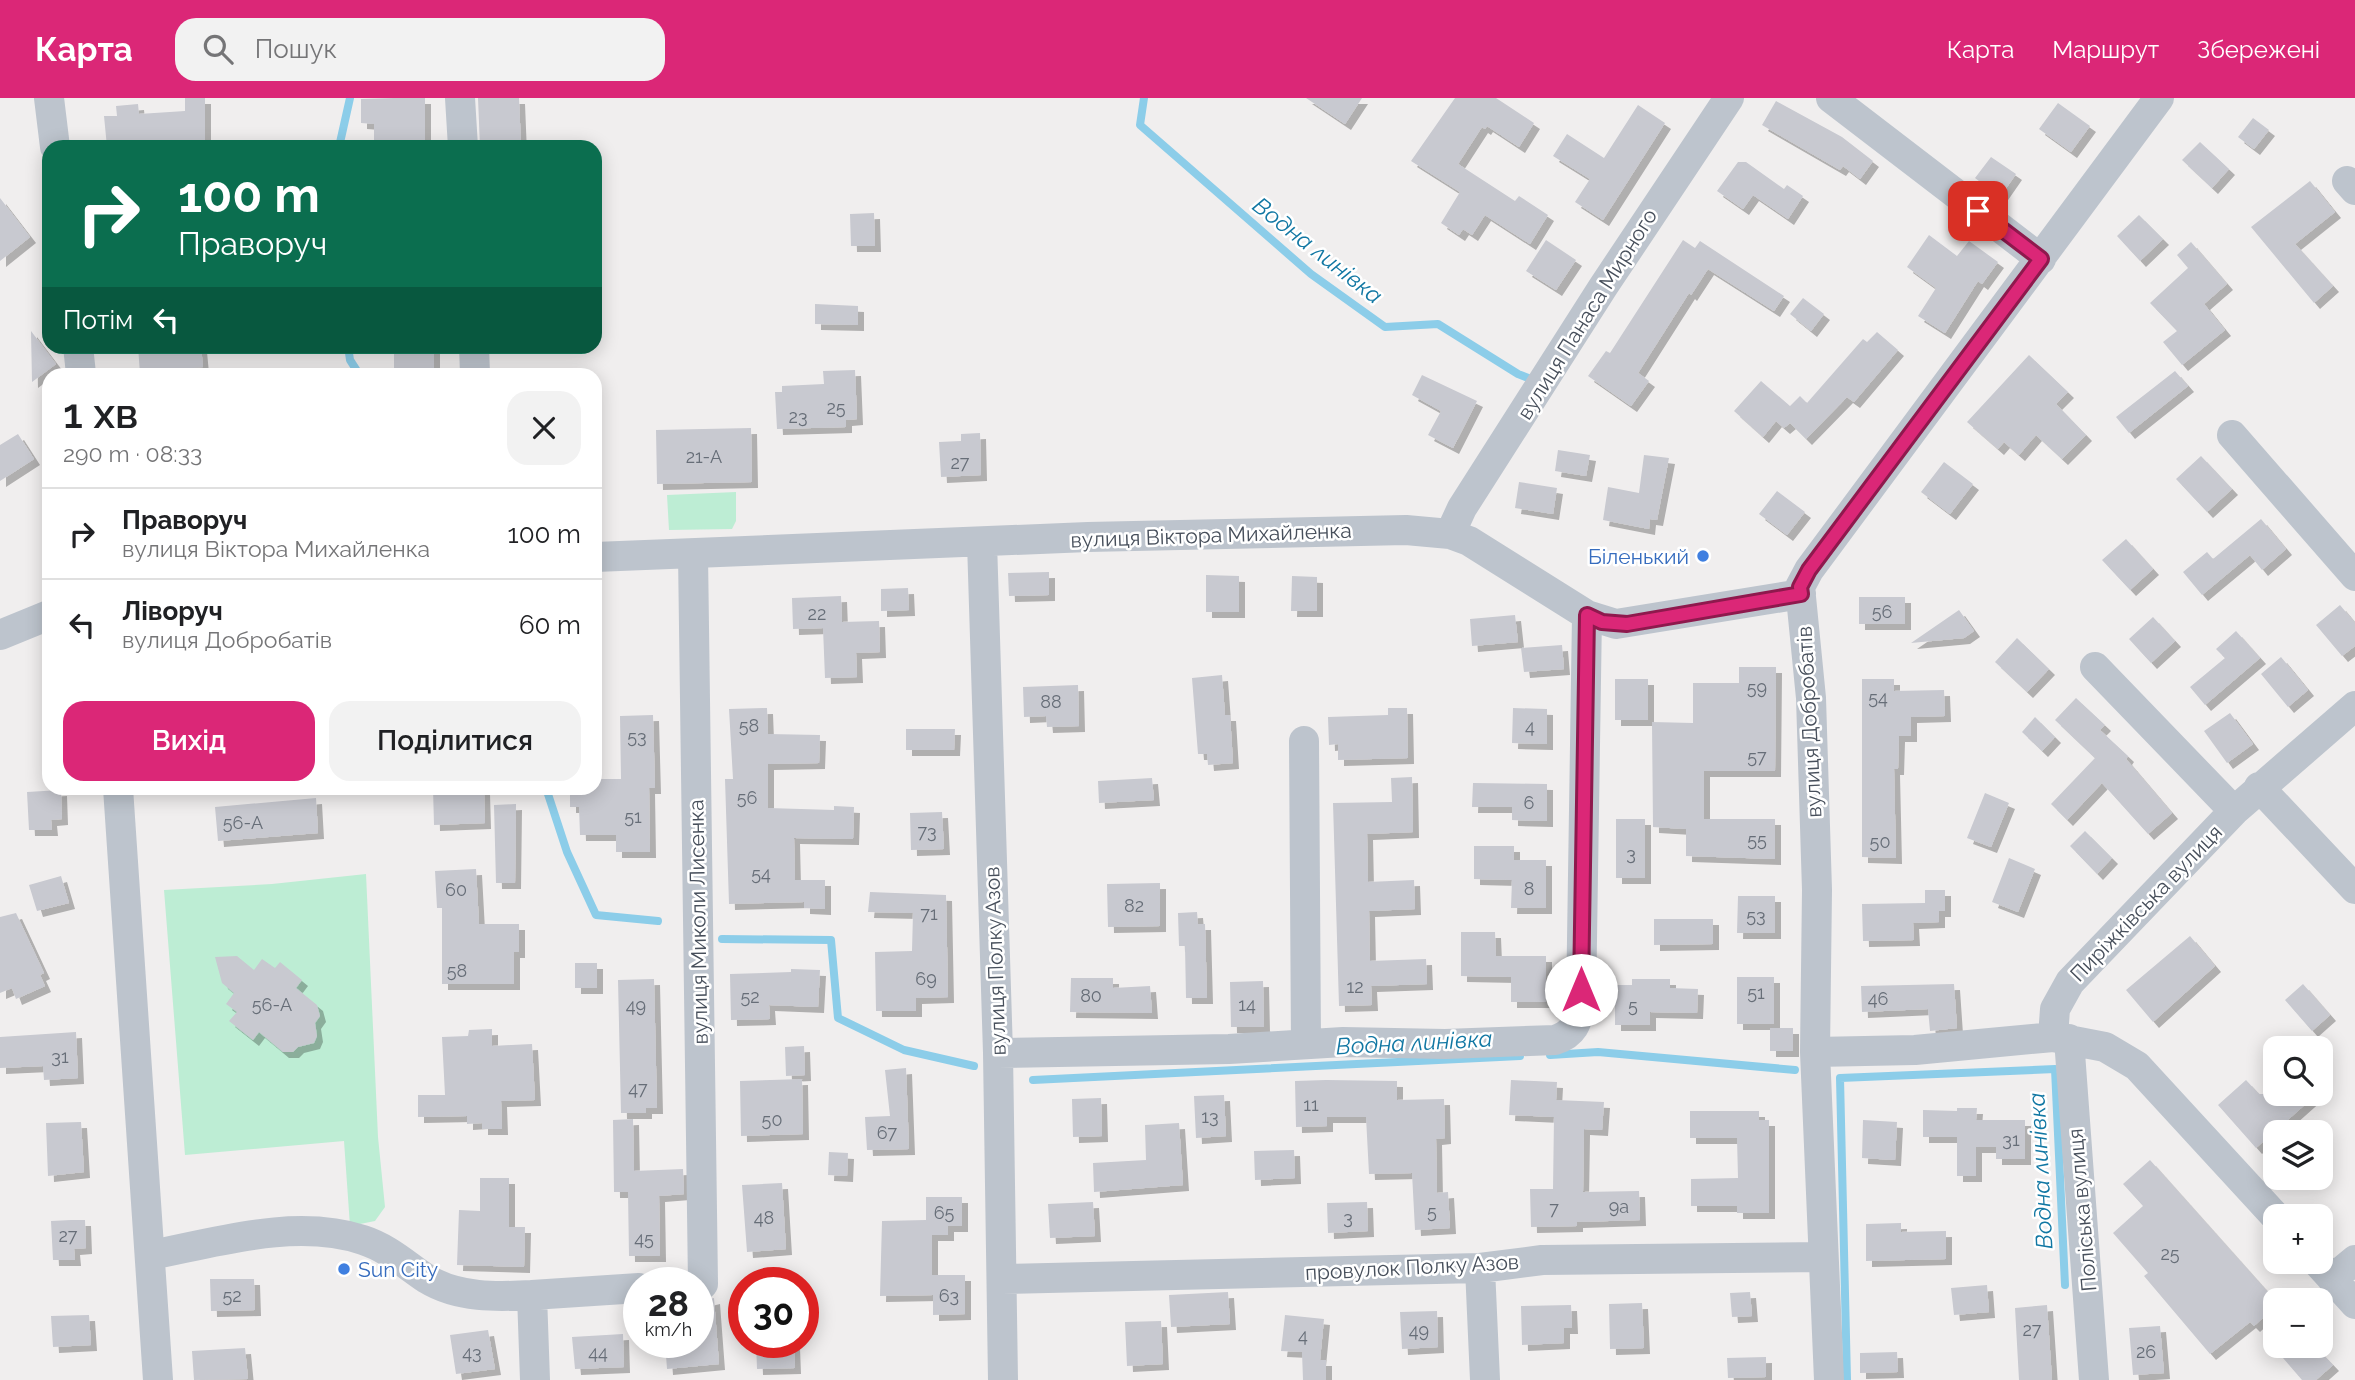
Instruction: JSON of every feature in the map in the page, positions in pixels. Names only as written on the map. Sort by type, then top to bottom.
[{"type":"street","points":[[49,98],[54,140]]},
{"type":"street","points":[[460,98],[463,140]]},
{"type":"street","name":"вулиця Панаса Мирного","points":[[1450,534],[1462,508],[1574,331],[1729,98]]},
{"type":"street","points":[[1831,98],[2041,259]]},
{"type":"street","name":"вулиця Добробатів","points":[[1829,1380],[1815,1052],[1816,865],[1811,698],[1800,587],[1809,570],[2159,98]]},
{"type":"street","points":[[2232,435],[2355,576]]},
{"type":"street","name":"вулиця Віктора Михайленка","points":[[602,557],[982,542],[1406,530],[1450,534],[1485,549],[1602,622],[1627,624],[1801,594]]},
{"type":"street","name":"вулиця Полку Азов","points":[[982,542],[998,1053],[1003,1380]]},
{"type":"street","name":"вулиця Миколи Лисенка","points":[[693,554],[703,1267]]},
{"type":"street","points":[[998,1053],[1203,1050],[1306,1044],[1529,1042],[1565,1037],[1575,1027],[1581,997],[1587,615]]},
{"type":"street","points":[[0,635],[42,618]]},
{"type":"street","name":"Пиріжківська вулиця","points":[[2095,667],[2234,811]]},
{"type":"street","name":"Пиріжківська вулиця","points":[[2061,1038],[2055,1009],[2070,982],[2234,811],[2355,706]]},
{"type":"street","points":[[1304,741],[1306,1044]]},
{"type":"street","points":[[2259,787],[2355,889]]},
{"type":"street","points":[[118,795],[158,1380]]},
{"type":"street","points":[[1815,1052],[1915,1050],[2061,1038],[2105,1046],[2137,1066],[2264,1204]]},
{"type":"street","name":"Поліська вулиця","points":[[2061,1038],[2094,1380]]},
{"type":"street","points":[[151,1255],[247,1237],[316,1233],[360,1239],[384,1248],[443,1287],[476,1295],[532,1295],[623,1289]]},
{"type":"street","name":"провулок Полку Азов","points":[[1002,1279],[1480,1268],[1542,1260],[1823,1257]]},
{"type":"street","points":[[2335,1267],[2355,1304]]},
{"type":"street","points":[[1480,1268],[1485,1380]]},
{"type":"street","points":[[532,1295],[536,1380]]},
{"type":"green space","points":[[736,492],[736,521],[732,529],[669,530],[667,495]]},
{"type":"green space","points":[[366,874],[378,1137],[385,1207],[375,1221],[350,1226],[344,1141],[185,1155],[164,890],[272,884]]},
{"type":"building","points":[[185,98],[205,98],[205,140],[106,140],[104,116],[117,116],[116,106],[138,104],[139,114],[185,111]]},
{"type":"building","points":[[425,98],[425,140],[374,140],[374,124],[361,123],[361,99]]},
{"type":"building","points":[[478,98],[519,98],[521,140],[480,140]]},
{"type":"building","points":[[1306,98],[1362,98],[1345,124]]},
{"type":"building","points":[[1455,98],[1496,98],[1534,123],[1519,147],[1487,126],[1485,129],[1482,127],[1458,164],[1515,201],[1519,196],[1548,215],[1530,244],[1485,215],[1472,235],[1463,229],[1459,235],[1441,223],[1460,192],[1411,161]]},
{"type":"building","points":[[1776,101],[1842,137],[1873,161],[1860,179],[1843,166],[1840,170],[1762,125]]},
{"type":"building","points":[[2058,103],[2090,126],[2071,152],[2039,129]]},
{"type":"building","points":[[1638,105],[1665,123],[1603,220],[1575,202],[1590,179],[1553,156],[1567,134],[1604,158]]},
{"type":"building","points":[[2253,118],[2269,130],[2254,149],[2238,137]]},
{"type":"building","points":[[2200,142],[2229,169],[2212,188],[2182,160]]},
{"type":"building","points":[[1991,157],[2016,174],[2000,197],[1975,178]]},
{"type":"building","points":[[1738,162],[1746,162],[1784,189],[1787,185],[1803,196],[1788,219],[1753,195],[1743,209],[1717,191]]},
{"type":"building","points":[[2310,181],[2335,212],[2295,244],[2333,286],[2314,303],[2251,227]]},
{"type":"building","points":[[0,198],[30,237],[0,261]]},
{"type":"building","points":[[874,213],[875,246],[851,246],[850,214]]},
{"type":"building","points":[[2139,215],[2163,239],[2140,261],[2117,236]]},
{"type":"building","points":[[1929,235],[1957,256],[1969,241],[1998,262],[1982,284],[1978,281],[1945,333],[1918,316],[1936,288],[1907,267]]},
{"type":"building","points":[[1546,240],[1576,260],[1556,290],[1526,271]]},
{"type":"building","points":[[1683,240],[1695,248],[1700,241],[1784,296],[1774,311],[1708,269],[1691,295],[1689,293],[1638,373],[1649,381],[1631,406],[1588,376],[1606,351],[1610,353]]},
{"type":"building","points":[[2191,242],[2227,284],[2204,304],[2225,330],[2182,365],[2163,342],[2177,331],[2150,303],[2188,268],[2177,255]]},
{"type":"building","points":[[1803,298],[1824,314],[1811,331],[1790,314]]},
{"type":"building","points":[[815,304],[858,306],[858,325],[815,324]]},
{"type":"building","points":[[31,331],[42,346],[42,354],[48,354],[56,364],[51,368],[42,368],[42,374],[32,382]]},
{"type":"building","points":[[1877,332],[1898,350],[1854,402],[1847,397],[1806,439],[1790,423],[1784,428],[1776,421],[1763,437],[1734,411],[1761,381],[1790,406],[1800,396],[1807,403],[1863,339],[1867,342]]},
{"type":"building","points":[[139,354],[202,354],[203,367],[140,368]]},
{"type":"building","points":[[394,354],[434,354],[434,368],[394,368]]},
{"type":"building","points":[[2029,355],[2068,392],[2056,404],[2086,435],[2062,459],[2036,435],[2019,455],[2004,442],[1998,449],[1967,422]]},
{"type":"building","points":[[855,370],[857,419],[846,420],[846,427],[777,429],[775,392],[782,392],[782,386],[824,384],[823,371]]},
{"type":"building","points":[[2175,371],[2188,386],[2129,433],[2116,417]]},
{"type":"building","points":[[1422,375],[1477,401],[1453,448],[1428,435],[1441,411],[1412,395]]},
{"type":"building","points":[[751,428],[752,482],[657,484],[656,430]]},
{"type":"building","points":[[980,433],[981,475],[941,477],[939,442],[961,441],[961,434]]},
{"type":"building","points":[[18,434],[34,459],[0,481],[0,445]]},
{"type":"building","points":[[1558,450],[1590,455],[1586,476],[1555,471]]},
{"type":"building","points":[[1644,455],[1669,458],[1657,520],[1650,519],[1649,529],[1603,520],[1608,487],[1639,493]]},
{"type":"building","points":[[2201,456],[2232,489],[2207,512],[2176,479]]},
{"type":"building","points":[[1944,462],[1973,484],[1950,514],[1921,492]]},
{"type":"building","points":[[1519,482],[1557,488],[1553,514],[1515,508]]},
{"type":"building","points":[[1777,491],[1805,512],[1787,535],[1759,514]]},
{"type":"building","points":[[2261,519],[2286,549],[2262,570],[2250,555],[2202,595],[2183,572],[2207,552],[2213,559]]},
{"type":"building","points":[[2126,539],[2153,569],[2130,590],[2102,560]]},
{"type":"building","points":[[1049,572],[1049,595],[1009,596],[1008,573]]},
{"type":"building","points":[[1206,575],[1239,576],[1239,612],[1206,612]]},
{"type":"building","points":[[1292,576],[1317,577],[1317,611],[1291,611]]},
{"type":"building","points":[[908,588],[909,610],[881,611],[881,589]]},
{"type":"building","points":[[841,596],[842,622],[879,621],[880,652],[856,653],[857,677],[825,678],[823,628],[793,629],[792,598]]},
{"type":"building","points":[[1859,597],[1905,597],[1905,624],[1859,624]]},
{"type":"building","points":[[2340,605],[2355,623],[2355,646],[2342,656],[2316,625]]},
{"type":"building","points":[[1959,610],[1974,631],[1964,638],[1911,643]]},
{"type":"building","points":[[1515,615],[1518,642],[1472,646],[1470,619]]},
{"type":"building","points":[[2153,617],[2175,641],[2151,663],[2129,639]]},
{"type":"building","points":[[2236,631],[2260,658],[2205,705],[2190,687],[2225,658],[2216,649]]},
{"type":"building","points":[[2017,638],[2049,669],[2027,692],[1995,662]]},
{"type":"building","points":[[1562,645],[1564,669],[1524,672],[1521,648]]},
{"type":"building","points":[[2281,657],[2308,690],[2288,707],[2261,674]]},
{"type":"building","points":[[1739,667],[1776,667],[1775,771],[1704,771],[1704,819],[1775,819],[1775,859],[1686,856],[1686,829],[1653,827],[1652,722],[1693,723],[1693,683],[1739,683]]},
{"type":"building","points":[[1222,675],[1225,715],[1230,715],[1233,763],[1208,765],[1207,754],[1198,754],[1192,678]]},
{"type":"building","points":[[1615,679],[1648,679],[1648,720],[1615,720]]},
{"type":"building","points":[[1862,679],[1894,679],[1894,691],[1944,690],[1945,716],[1911,717],[1911,736],[1899,736],[1898,769],[1894,769],[1896,858],[1862,857]]},
{"type":"building","points":[[1078,685],[1079,726],[1047,727],[1046,716],[1024,717],[1023,687]]},
{"type":"building","points":[[2076,698],[2105,725],[2100,730],[2128,756],[2126,759],[2172,813],[2148,834],[2102,783],[2067,820],[2051,804],[2095,758],[2055,720]]},
{"type":"building","points":[[767,708],[768,734],[820,735],[819,763],[768,764],[768,808],[834,810],[834,806],[854,807],[853,839],[794,838],[795,880],[825,880],[825,909],[804,908],[804,902],[729,904],[725,779],[733,779],[729,709]]},
{"type":"building","points":[[1388,708],[1407,708],[1408,758],[1338,760],[1338,744],[1329,745],[1328,717],[1388,715]]},
{"type":"building","points":[[1513,708],[1547,709],[1547,744],[1512,743]]},
{"type":"building","points":[[2230,713],[2253,744],[2227,763],[2204,731]]},
{"type":"building","points":[[653,715],[655,788],[649,788],[650,852],[616,852],[616,835],[580,835],[579,807],[570,807],[570,795],[602,795],[602,779],[621,779],[620,716]]},
{"type":"building","points":[[2035,717],[2055,737],[2042,751],[2022,732]]},
{"type":"building","points":[[906,729],[955,729],[954,750],[906,750]]},
{"type":"building","points":[[1412,777],[1413,832],[1367,834],[1368,882],[1414,880],[1415,909],[1369,911],[1370,961],[1426,959],[1427,984],[1371,986],[1372,1005],[1339,1006],[1333,803],[1392,802],[1391,778]]},
{"type":"building","points":[[1152,778],[1154,800],[1099,803],[1098,781]]},
{"type":"building","points":[[1473,783],[1547,784],[1547,821],[1512,820],[1512,807],[1472,807]]},
{"type":"building","points":[[42,791],[42,795],[61,795],[62,819],[51,820],[52,830],[29,830],[27,792]]},
{"type":"building","points":[[1985,793],[2009,803],[1991,847],[1967,838]]},
{"type":"building","points":[[433,795],[484,795],[485,823],[434,825]]},
{"type":"building","points":[[316,798],[318,833],[218,841],[215,807]]},
{"type":"building","points":[[516,804],[515,883],[496,883],[494,805]]},
{"type":"building","points":[[942,812],[944,849],[911,850],[910,813]]},
{"type":"building","points":[[1616,819],[1645,819],[1645,878],[1616,878]]},
{"type":"building","points":[[2085,831],[2112,858],[2097,874],[2070,846]]},
{"type":"building","points":[[1474,846],[1514,846],[1514,860],[1546,860],[1546,908],[1511,908],[1512,880],[1474,879]]},
{"type":"building","points":[[2009,858],[2035,869],[2018,912],[1992,902]]},
{"type":"building","points":[[476,869],[479,924],[519,924],[519,952],[514,952],[514,984],[442,984],[442,908],[437,908],[435,871]]},
{"type":"building","points":[[61,876],[69,903],[37,911],[29,885]]},
{"type":"building","points":[[1160,883],[1160,926],[1108,927],[1107,884]]},
{"type":"building","points":[[1925,890],[1945,890],[1945,911],[1939,911],[1939,922],[1913,923],[1914,940],[1863,941],[1862,904],[1925,903]]},
{"type":"building","points":[[870,892],[946,895],[948,997],[916,998],[916,1011],[876,1011],[875,952],[912,951],[913,913],[868,912]]},
{"type":"building","points":[[1738,896],[1775,896],[1775,933],[1737,933]]},
{"type":"building","points":[[1197,912],[1198,924],[1205,924],[1207,998],[1186,998],[1185,946],[1179,946],[1178,913]]},
{"type":"building","points":[[16,913],[44,973],[40,975],[45,986],[16,999],[12,988],[0,993],[0,917]]},
{"type":"building","points":[[1654,919],[1713,919],[1713,944],[1654,945]]},
{"type":"building","points":[[1461,932],[1495,932],[1496,956],[1546,956],[1546,1002],[1511,1002],[1511,977],[1461,976]]},
{"type":"building","points":[[2190,936],[2215,966],[2153,1022],[2126,990]]},
{"type":"building","points":[[237,956],[254,970],[262,959],[275,968],[280,962],[302,980],[296,988],[317,1005],[320,1016],[315,1023],[317,1036],[314,1043],[298,1047],[293,1052],[283,1052],[259,1032],[253,1040],[229,1021],[237,1012],[226,1004],[234,993],[222,983],[215,957]]},
{"type":"building","points":[[575,963],[597,963],[597,988],[575,988]]},
{"type":"building","points":[[791,969],[820,970],[818,1007],[769,1005],[770,1019],[731,1020],[730,974],[791,972]]},
{"type":"building","points":[[1737,977],[1774,977],[1774,1024],[1737,1024]]},
{"type":"building","points":[[1071,978],[1113,978],[1113,988],[1150,986],[1152,1013],[1070,1012]]},
{"type":"building","points":[[654,979],[657,1108],[646,1108],[646,1113],[621,1113],[618,980]]},
{"type":"building","points":[[1632,979],[1670,979],[1670,988],[1698,989],[1697,1013],[1650,1012],[1650,1025],[1615,1025],[1615,985],[1632,985]]},
{"type":"building","points":[[1263,981],[1264,1027],[1231,1027],[1230,982]]},
{"type":"building","points":[[1954,984],[1957,1028],[1930,1031],[1928,1009],[1862,1012],[1861,986]]},
{"type":"building","points":[[2303,984],[2330,1015],[2312,1031],[2285,1000]]},
{"type":"building","points":[[1770,1028],[1793,1028],[1793,1051],[1770,1051]]},
{"type":"building","points":[[492,1029],[492,1046],[532,1044],[535,1100],[501,1101],[502,1129],[482,1129],[482,1123],[467,1124],[467,1116],[418,1117],[418,1095],[445,1095],[442,1037],[468,1036],[469,1030]]},
{"type":"building","points":[[76,1032],[78,1078],[44,1080],[43,1066],[0,1068],[0,1037]]},
{"type":"building","points":[[804,1046],[805,1075],[786,1076],[785,1047]]},
{"type":"building","points":[[906,1068],[909,1149],[867,1150],[865,1117],[890,1116],[885,1070]]},
{"type":"building","points":[[802,1079],[803,1134],[741,1136],[740,1081]]},
{"type":"building","points":[[1511,1080],[1557,1082],[1556,1100],[1604,1102],[1602,1130],[1584,1129],[1583,1192],[1639,1191],[1640,1220],[1531,1227],[1530,1189],[1553,1189],[1554,1117],[1509,1115]]},
{"type":"building","points":[[2246,1080],[2259,1094],[2263,1094],[2263,1106],[2303,1106],[2288,1120],[2263,1120],[2263,1142],[2256,1148],[2218,1105]]},
{"type":"building","points":[[1295,1081],[1397,1081],[1397,1100],[1444,1099],[1445,1138],[1436,1139],[1437,1193],[1448,1192],[1450,1228],[1415,1230],[1412,1173],[1369,1174],[1366,1117],[1327,1117],[1327,1126],[1296,1127]]},
{"type":"building","points":[[1224,1095],[1226,1136],[1196,1138],[1194,1096]]},
{"type":"building","points":[[1101,1098],[1102,1136],[1073,1137],[1072,1099]]},
{"type":"building","points":[[1957,1108],[1977,1108],[1976,1120],[2025,1120],[2025,1159],[1996,1159],[1996,1147],[1976,1147],[1976,1176],[1957,1176],[1957,1137],[1923,1137],[1923,1110],[1957,1111]]},
{"type":"building","points":[[1690,1111],[1759,1111],[1759,1120],[1769,1120],[1769,1213],[1737,1213],[1737,1206],[1691,1206],[1691,1179],[1738,1178],[1737,1138],[1690,1138]]},
{"type":"building","points":[[633,1119],[634,1171],[683,1169],[684,1194],[659,1196],[660,1256],[629,1256],[628,1192],[614,1192],[613,1120]]},
{"type":"building","points":[[1863,1120],[1897,1122],[1895,1160],[1862,1158]]},
{"type":"building","points":[[81,1122],[84,1172],[48,1176],[46,1123]]},
{"type":"building","points":[[1179,1123],[1183,1185],[1094,1192],[1093,1163],[1146,1160],[1145,1125]]},
{"type":"building","points":[[1294,1150],[1295,1178],[1255,1180],[1254,1151]]},
{"type":"building","points":[[829,1152],[848,1153],[847,1176],[828,1175]]},
{"type":"building","points":[[2150,1160],[2264,1288],[2263,1318],[2254,1326],[2250,1322],[2210,1354],[2144,1276],[2148,1273],[2113,1233],[2143,1206],[2123,1184]]},
{"type":"building","points":[[480,1178],[509,1178],[509,1227],[525,1227],[524,1267],[457,1265],[459,1210],[480,1211]]},
{"type":"building","points":[[782,1183],[786,1249],[747,1252],[742,1185]]},
{"type":"building","points":[[926,1197],[962,1197],[962,1226],[948,1226],[948,1235],[932,1235],[932,1275],[965,1275],[965,1314],[933,1315],[933,1295],[880,1296],[882,1221],[926,1220]]},
{"type":"building","points":[[1093,1202],[1095,1236],[1050,1238],[1048,1204]]},
{"type":"building","points":[[1367,1202],[1368,1231],[1328,1233],[1327,1203]]},
{"type":"building","points":[[85,1220],[86,1248],[74,1249],[75,1260],[53,1260],[51,1221]]},
{"type":"building","points":[[1901,1223],[1901,1232],[1946,1231],[1946,1259],[1866,1261],[1866,1224]]},
{"type":"building","points":[[210,1279],[254,1279],[255,1310],[211,1311]]},
{"type":"building","points":[[1987,1285],[1989,1312],[1954,1315],[1951,1288]]},
{"type":"building","points":[[1228,1292],[1230,1324],[1171,1327],[1169,1295]]},
{"type":"building","points":[[1750,1292],[1752,1316],[1732,1317],[1730,1293]]},
{"type":"building","points":[[714,1298],[719,1364],[667,1369],[666,1358],[714,1358]]},
{"type":"building","points":[[1642,1303],[1644,1348],[1610,1349],[1609,1304]]},
{"type":"building","points":[[1571,1305],[1572,1328],[1564,1328],[1564,1343],[1522,1345],[1521,1306]]},
{"type":"building","points":[[2047,1305],[2052,1380],[2019,1380],[2015,1308]]},
{"type":"building","points":[[1437,1311],[1438,1347],[1402,1349],[1400,1312]]},
{"type":"building","points":[[89,1315],[91,1345],[53,1347],[51,1316]]},
{"type":"building","points":[[1285,1315],[1324,1319],[1320,1360],[1326,1360],[1326,1380],[1303,1380],[1302,1352],[1281,1351]]},
{"type":"building","points":[[1161,1321],[1163,1364],[1127,1366],[1125,1322]]},
{"type":"building","points":[[2160,1326],[2164,1373],[2133,1375],[2129,1328]]},
{"type":"building","points":[[488,1330],[495,1369],[456,1374],[450,1335]]},
{"type":"building","points":[[623,1334],[624,1367],[575,1369],[572,1337]]},
{"type":"building","points":[[245,1348],[248,1379],[194,1380],[192,1351]]},
{"type":"building","points":[[1897,1352],[1898,1372],[1860,1373],[1860,1353]]},
{"type":"building","points":[[1766,1357],[1766,1377],[1728,1378],[1727,1358]]},
{"type":"building","points":[[757,1358],[795,1358],[795,1368],[757,1369]]},
{"type":"building","points":[[2283,1358],[2326,1358],[2333,1365],[2316,1380],[2302,1380]]},
{"type":"waterway","name":"Водна линівка","points":[[341,140],[350,98]]},
{"type":"waterway","name":"Водна линівка","points":[[1144,98],[1140,125],[1311,274],[1385,327],[1438,324],[1518,374],[1536,381]]},
{"type":"waterway","name":"Водна линівка","points":[[349,354],[355,368]]},
{"type":"waterway","name":"Водна линівка","points":[[548,795],[567,852],[596,915],[658,921]]},
{"type":"waterway","name":"Водна линівка","points":[[722,939],[831,940],[838,1018],[904,1050],[974,1066]]},
{"type":"waterway","name":"Водна линівка","points":[[1550,1055],[1598,1052],[1795,1070]]},
{"type":"waterway","name":"Водна линівка","points":[[1033,1080],[1520,1056]]},
{"type":"waterway","name":"Водна линівка","points":[[1847,1380],[1840,1078],[2055,1069],[2065,1285]]},
{"type":"place","name":"Біленький","points":[[1703,556]]},
{"type":"place","name":"Sun City","points":[[344,1269]]},
{"type":"route","points":[[1581,990],[1587,615],[1602,622],[1627,624],[1801,594],[1800,587],[1809,570],[2041,259],[1978,211]]}]
